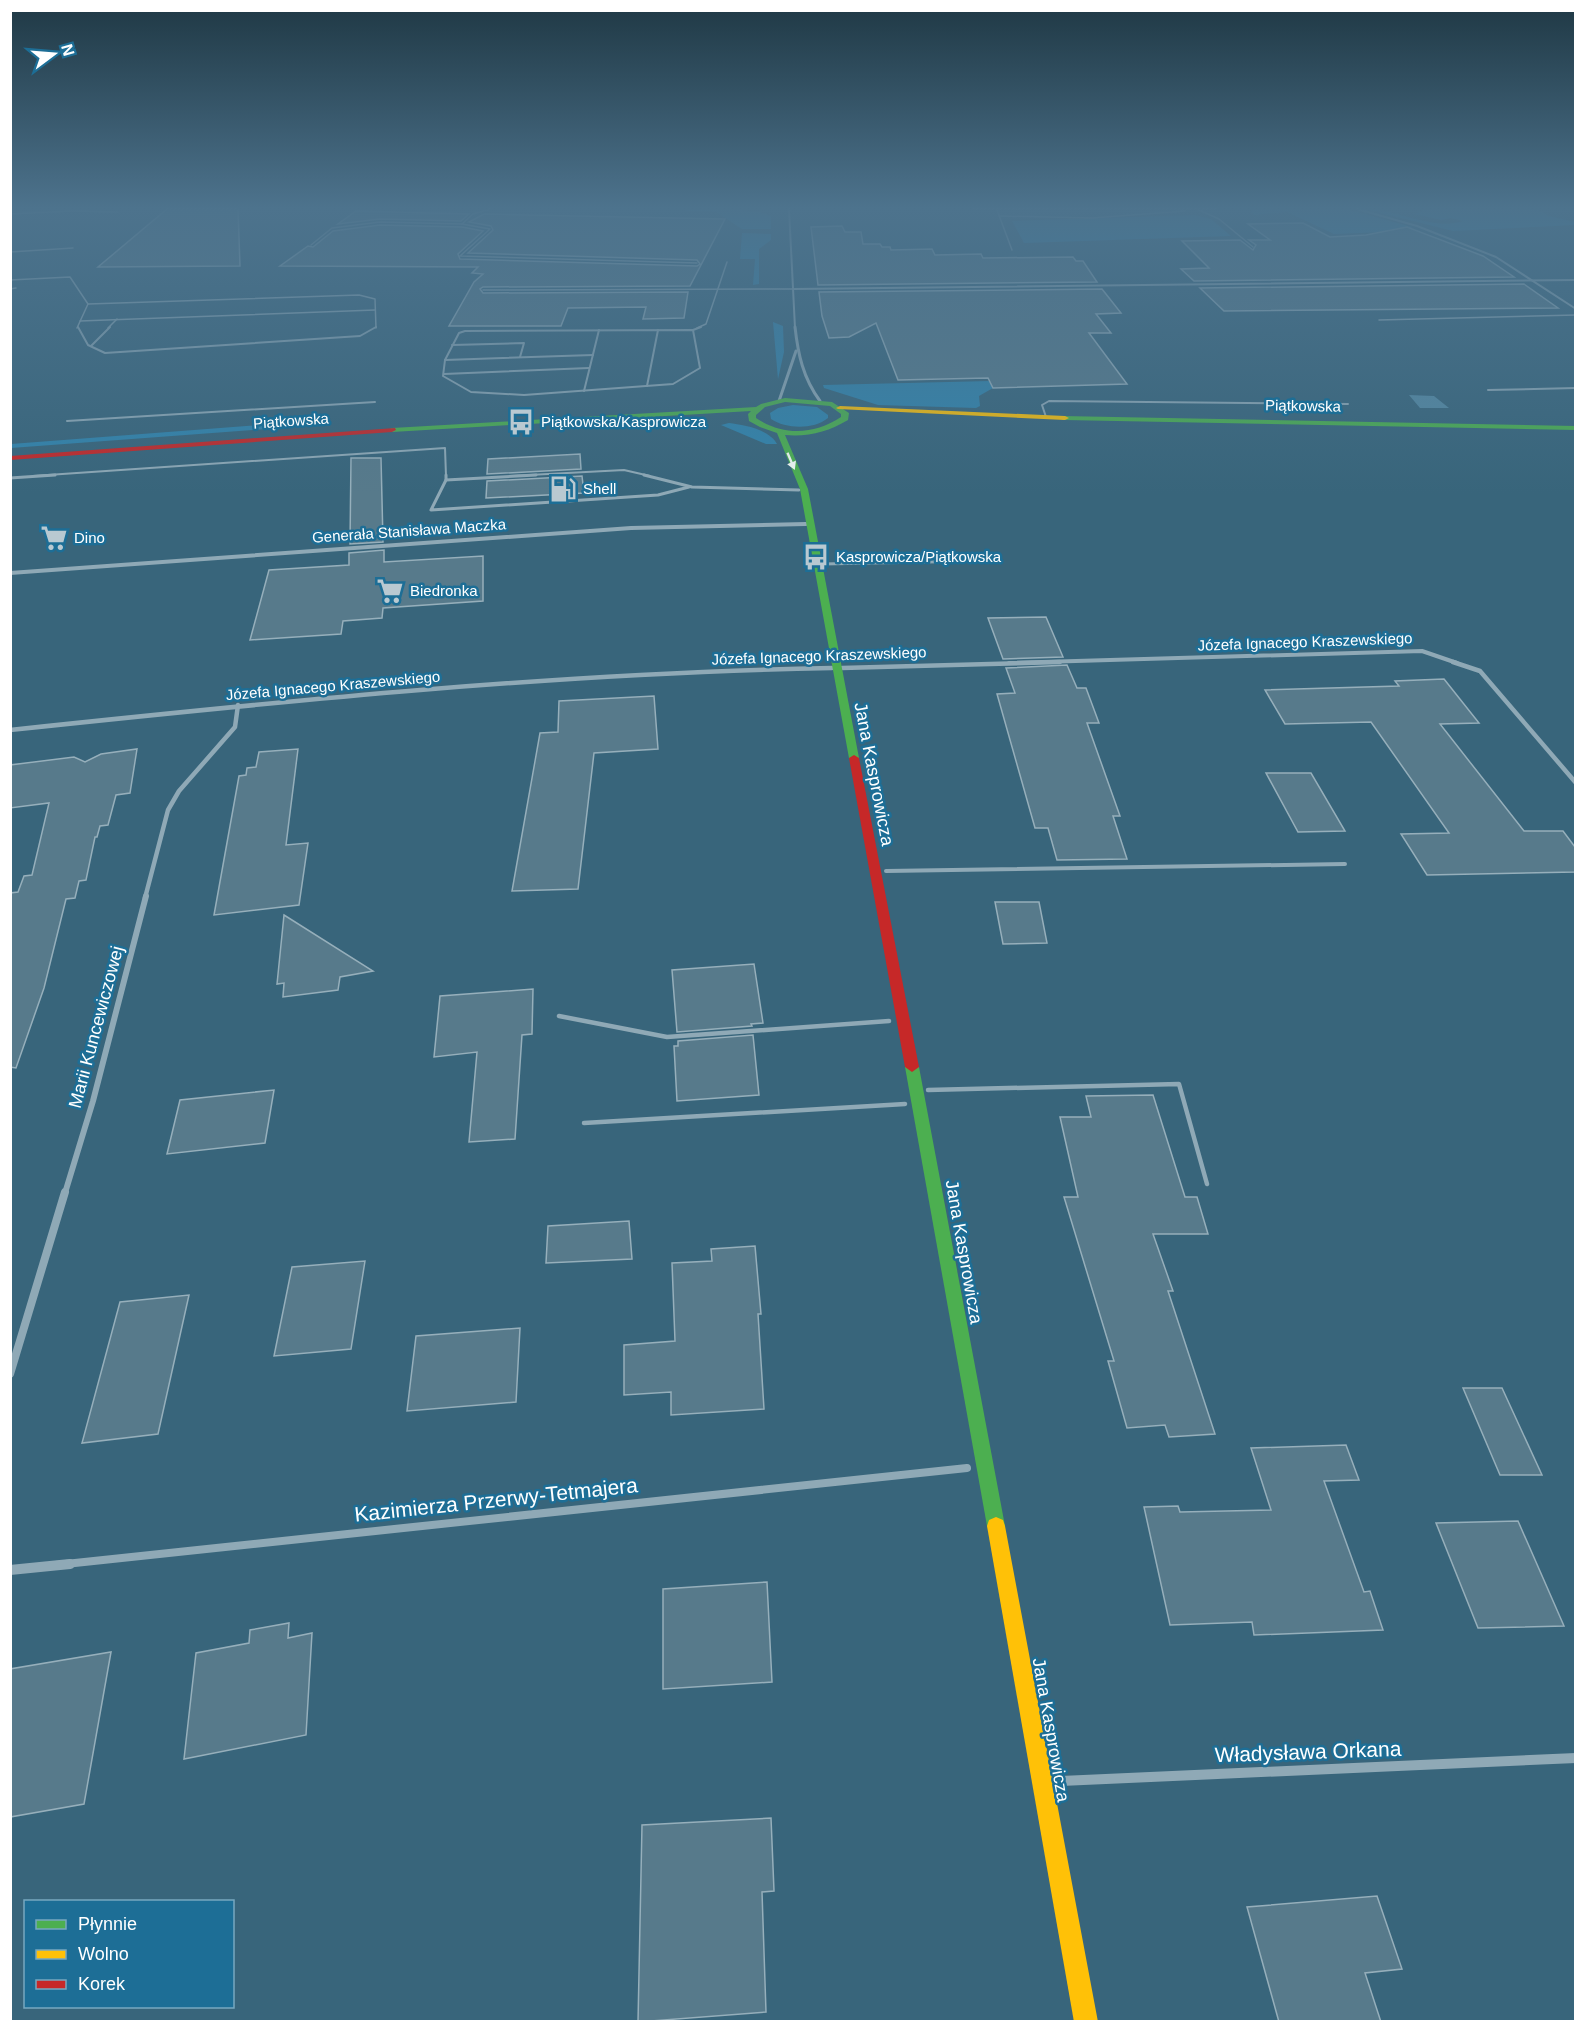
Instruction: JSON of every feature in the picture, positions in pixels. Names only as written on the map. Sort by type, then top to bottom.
[{"type":"main road","name":"Piątkowska","points":[[10,458],[409,429],[575,420],[756,416],[779,401],[820,401],[840,408],[1029,417]]},
{"type":"main road","points":[[840,408],[845,413],[841,423]]},
{"type":"main road","name":"Piątkowska","points":[[756,416],[780,431],[815,431],[841,423],[868,420],[1029,417],[1575,429]]},
{"type":"main road","name":"Jana Kasprowicza","points":[[780,431],[804,489],[918,1097],[1086,2022]]},
{"type":"main road","points":[[811,446],[811,437],[815,431]]},
{"type":"main road","name":"Jana Kasprowicza","points":[[804,489],[810,470]]},
{"type":"street","points":[[794,304],[796,351],[810,393],[820,401]]},
{"type":"street","points":[[779,401],[796,351]]},
{"type":"street","name":"Generała Stanisława Maczka","points":[[10,573],[631,528],[810,524]]},
{"type":"street","name":"Józefa Ignacego Kraszewskiego","points":[[10,730],[319,697],[720,670],[1422,651],[1480,671],[1575,783]]},
{"type":"street","name":"Marii Kuncewiczowej","points":[[10,1374],[93,1101],[168,810],[179,791],[235,727],[238,705]]},
{"type":"street","name":"Kazimierza Przerwy-Tetmajera","points":[[10,1570],[985,1466]]},
{"type":"street","name":"Władysława Orkana","points":[[1042,1783],[1575,1758]]},
{"type":"lane","points":[[92,304],[87,304],[77,328],[90,346],[105,353],[360,336],[376,328],[375,304]]},
{"type":"lane","points":[[444,375],[445,360],[452,345],[459,333],[465,331],[693,330],[706,324],[713,304]]},
{"type":"lane","points":[[80,321],[375,310]]},
{"type":"lane","points":[[1379,320],[1575,315]]},
{"type":"lane","points":[[90,346],[117,319]]},
{"type":"lane","points":[[584,391],[599,330]]},
{"type":"lane","points":[[647,386],[658,330]]},
{"type":"lane","points":[[444,375],[471,392],[524,395],[673,384],[700,368],[693,330]]},
{"type":"lane","points":[[452,345],[524,343],[520,357]]},
{"type":"lane","points":[[445,360],[593,355]]},
{"type":"lane","points":[[444,375],[589,368]]},
{"type":"lane","points":[[1488,390],[1575,388]]},
{"type":"lane","points":[[1046,417],[1042,405],[1049,401],[1348,404]]},
{"type":"lane","points":[[67,421],[375,402]]},
{"type":"lane","points":[[10,478],[445,448],[446,480],[431,510],[658,495],[692,487]]},
{"type":"lane","points":[[446,480],[624,470],[692,487],[746,490],[804,489]]},
{"type":"lane","points":[[817,564],[978,561]]},
{"type":"lane","points":[[874,872],[1345,864]]},
{"type":"lane","points":[[559,1016],[667,1037],[902,1020]]},
{"type":"lane","points":[[585,1122],[918,1097],[1179,1084],[1207,1184]]},
{"type":"shaded area","points":[[773,322],[783,326],[784,352],[778,379]]},
{"type":"shaded area","points":[[990,381],[993,388],[979,396],[980,406],[976,408],[878,405],[824,388],[823,385]]},
{"type":"shaded area","points":[[1409,395],[1434,396],[1449,408],[1420,408]]},
{"type":"shaded area","points":[[793,405],[817,407],[828,415],[828,418],[815,425],[800,427],[784,425],[771,419],[770,413],[778,408]]},
{"type":"shaded area","points":[[326,420],[320,425],[11,448],[11,444]]},
{"type":"shaded area","points":[[729,423],[762,431],[777,444],[766,444],[721,425]]},
{"type":"building","points":[[462,304],[686,304],[684,318],[643,319],[646,307],[568,308],[561,326],[449,326]]},
{"type":"building","points":[[820,304],[1114,304],[1121,313],[1096,314],[1111,333],[1089,333],[1127,384],[993,388],[988,378],[898,380],[876,323],[849,337],[829,338]]},
{"type":"building","points":[[1217,304],[1552,304],[1558,308],[1224,311]]},
{"type":"building","points":[[580,454],[581,469],[487,474],[488,459]]},
{"type":"building","points":[[351,458],[381,458],[383,542],[350,544]]},
{"type":"building","points":[[582,476],[584,493],[486,498],[487,481]]},
{"type":"building","points":[[384,550],[384,562],[483,556],[483,601],[383,608],[382,618],[343,621],[341,634],[250,640],[269,570],[349,565],[349,553]]},
{"type":"building","points":[[1046,617],[1063,657],[1003,659],[988,618]]},
{"type":"building","points":[[1067,665],[1077,688],[1086,688],[1099,723],[1087,723],[1120,816],[1113,816],[1127,859],[1057,860],[1048,828],[1035,828],[997,694],[1015,693],[1006,668]]},
{"type":"building","points":[[1444,679],[1479,723],[1440,724],[1524,831],[1563,831],[1575,847],[1575,872],[1427,875],[1401,834],[1449,833],[1371,722],[1285,724],[1265,690],[1399,686],[1395,681]]},
{"type":"building","points":[[654,696],[658,749],[594,753],[578,889],[512,891],[540,733],[558,732],[559,701]]},
{"type":"building","points":[[137,749],[130,793],[116,795],[108,825],[100,826],[97,837],[95,837],[86,880],[79,881],[75,898],[66,899],[44,988],[16,1068],[10,1067],[10,893],[18,892],[24,876],[32,875],[49,803],[10,808],[10,765],[74,757],[85,762],[101,754]]},
{"type":"building","points":[[298,749],[286,845],[308,843],[299,905],[214,915],[239,776],[246,775],[247,768],[256,767],[259,752]]},
{"type":"building","points":[[1266,773],[1311,773],[1345,831],[1298,832]]},
{"type":"building","points":[[995,902],[1039,902],[1047,943],[1003,944]]},
{"type":"building","points":[[284,915],[373,971],[340,977],[338,990],[283,997],[284,983],[277,984]]},
{"type":"building","points":[[754,964],[763,1023],[751,1024],[752,1026],[677,1032],[672,970]]},
{"type":"building","points":[[533,989],[532,1034],[522,1035],[515,1139],[469,1142],[477,1052],[434,1057],[440,996]]},
{"type":"building","points":[[753,1035],[759,1095],[677,1101],[674,1046],[678,1046],[678,1041]]},
{"type":"building","points":[[274,1090],[265,1143],[167,1154],[180,1100]]},
{"type":"building","points":[[1153,1095],[1185,1197],[1197,1197],[1208,1234],[1153,1234],[1173,1291],[1168,1291],[1215,1434],[1169,1437],[1165,1425],[1127,1428],[1108,1361],[1114,1361],[1064,1197],[1078,1197],[1060,1117],[1091,1117],[1086,1096]]},
{"type":"building","points":[[629,1221],[632,1259],[546,1263],[548,1226]]},
{"type":"building","points":[[755,1246],[761,1314],[758,1314],[764,1409],[671,1415],[671,1392],[624,1395],[624,1345],[675,1341],[672,1263],[712,1261],[711,1249]]},
{"type":"building","points":[[365,1261],[351,1349],[274,1356],[292,1267]]},
{"type":"building","points":[[189,1295],[158,1434],[82,1443],[120,1302]]},
{"type":"building","points":[[520,1328],[516,1402],[407,1411],[416,1336]]},
{"type":"building","points":[[1463,1388],[1502,1388],[1542,1475],[1500,1475]]},
{"type":"building","points":[[1346,1445],[1359,1480],[1324,1481],[1364,1592],[1370,1591],[1383,1630],[1254,1635],[1252,1622],[1170,1625],[1144,1507],[1178,1506],[1180,1512],[1271,1510],[1251,1448]]},
{"type":"building","points":[[1518,1521],[1564,1626],[1478,1628],[1436,1523]]},
{"type":"building","points":[[767,1582],[772,1682],[663,1689],[663,1589]]},
{"type":"building","points":[[289,1623],[288,1638],[312,1633],[306,1735],[184,1759],[196,1653],[249,1643],[250,1630]]},
{"type":"building","points":[[111,1652],[84,1804],[10,1817],[10,1669]]},
{"type":"building","points":[[771,1818],[774,1891],[762,1892],[766,2012],[638,2022],[642,1825]]},
{"type":"building","points":[[1377,1896],[1402,1969],[1365,1973],[1381,2022],[1279,2022],[1247,1907]]},
{"type":"traffic: fast","points":[[785,400],[832,404],[845,413],[845,418],[835,425],[798,434],[774,430],[752,419],[752,414],[763,405],[785,400]]},
{"type":"traffic: fast","points":[[392,430],[756,409]]},
{"type":"traffic: fast","points":[[1065,418],[1576,428]]},
{"type":"traffic: fast","points":[[780,431],[804,489],[854,758]]},
{"type":"traffic: fast","points":[[912,1067],[996,1526]]},
{"type":"traffic: slow","points":[[840,408],[1065,418]]},
{"type":"traffic: slow","points":[[996,1526],[1086,2022]]},
{"type":"traffic: jam","points":[[10,458],[392,430]]},
{"type":"traffic: jam","points":[[854,758],[912,1067]]},
{"type":"place","name":"Piątkowska/Kasprowicza","points":[[521,422]]},
{"type":"place","name":"Shell","points":[[563,489]]},
{"type":"place","name":"Dino","points":[[54,538]]},
{"type":"place","name":"Kasprowicza/Piątkowska","points":[[816,557]]},
{"type":"place","name":"Biedronka","points":[[390,591]]}]
